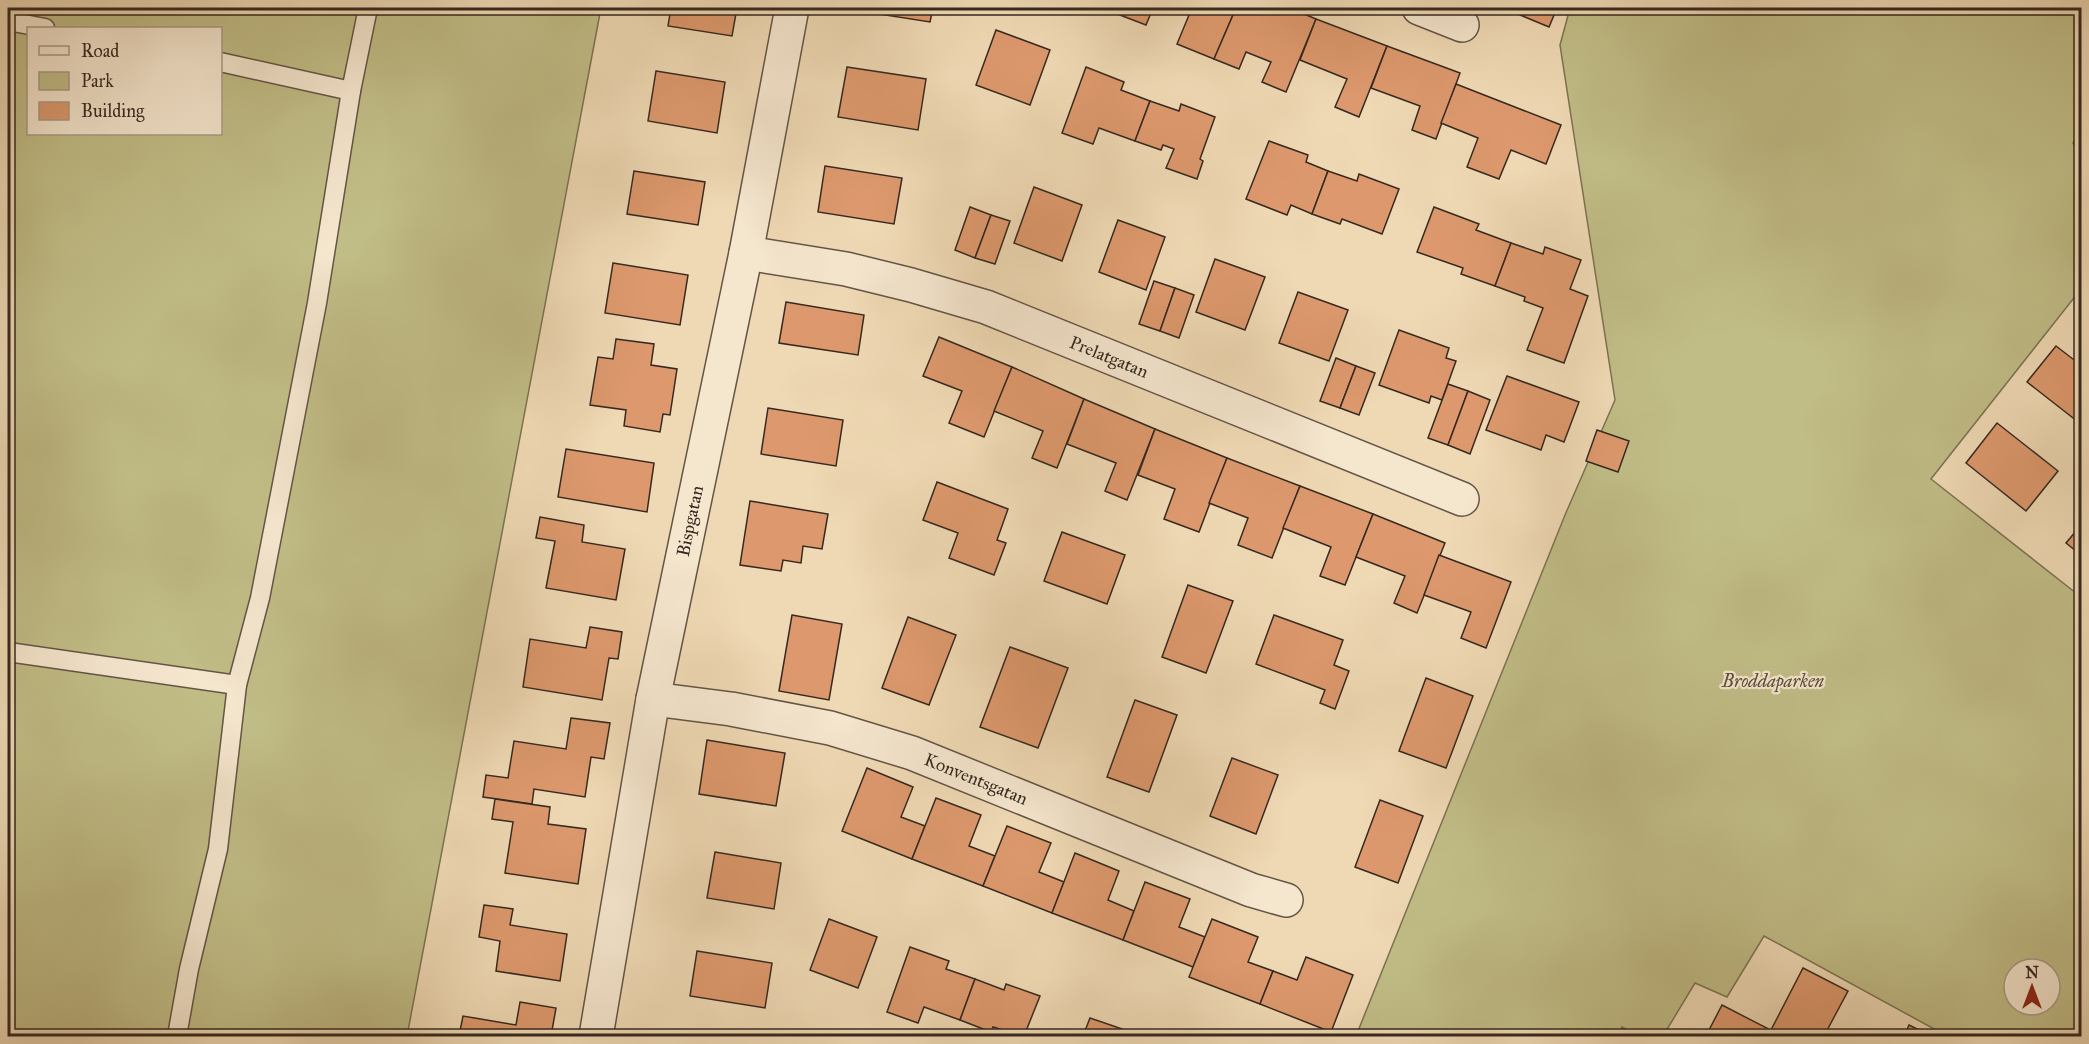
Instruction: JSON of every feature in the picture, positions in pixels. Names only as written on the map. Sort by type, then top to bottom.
[{"type":"street","name":"Bispgatan","points":[[596,1036],[653,699],[746,253],[792,8]]},
{"type":"street","points":[[1419,8],[1462,25]]},
{"type":"street","name":"Prelatgatan","points":[[746,253],[846,269],[911,285],[986,308],[1462,499]]},
{"type":"street","name":"Konventsgatan","points":[[653,699],[731,709],[830,728],[912,753],[1251,890],[1286,900]]},
{"type":"lane","points":[[177,1036],[189,969],[218,849],[237,685],[260,598],[317,303],[351,91],[368,8]]},
{"type":"lane","points":[[8,21],[40,27]]},
{"type":"lane","points":[[222,62],[351,91]]},
{"type":"lane","points":[[8,652],[237,685]]},
{"type":"green space","points":[[8,8],[601,8],[407,1036],[8,1036]]},
{"type":"green space","name":"Broddaparken","points":[[1570,8],[2081,8],[2081,129],[2073,143],[2081,157],[2081,289],[1931,479],[2081,597],[2081,1036],[1947,1036],[1764,936],[1727,997],[1695,983],[1663,1036],[1641,1036],[1622,1027],[1617,1036],[1356,1036],[1565,515],[1615,400],[1560,45]]},
{"type":"building","points":[[671,8],[737,8],[732,36],[668,26]]},
{"type":"building","points":[[854,8],[933,8],[930,22],[853,10]]},
{"type":"building","points":[[1108,8],[1153,8],[1146,25],[1107,10]]},
{"type":"building","points":[[1171,8],[1236,8],[1214,59],[1177,44],[1189,15]]},
{"type":"building","points":[[1236,8],[1290,8],[1316,19],[1286,92],[1262,82],[1271,62],[1246,52],[1239,69],[1214,59]]},
{"type":"building","points":[[1515,8],[1557,8],[1549,27],[1513,12]]},
{"type":"building","points":[[1316,19],[1387,46],[1359,117],[1335,107],[1347,79],[1300,60]]},
{"type":"building","points":[[996,30],[1050,50],[1030,105],[976,85]]},
{"type":"building","points":[[1387,46],[1460,73],[1436,139],[1412,130],[1420,106],[1371,88]]},
{"type":"building","points":[[847,67],[926,79],[918,130],[838,117]]},
{"type":"building","points":[[1086,67],[1124,82],[1121,90],[1150,101],[1135,141],[1099,128],[1093,144],[1062,133]]},
{"type":"building","points":[[656,71],[725,82],[717,133],[648,121]]},
{"type":"building","points":[[1456,84],[1561,125],[1546,164],[1511,150],[1499,179],[1467,167],[1478,138],[1441,123]]},
{"type":"building","points":[[1150,101],[1179,111],[1181,104],[1215,117],[1200,159],[1203,161],[1197,179],[1166,168],[1174,149],[1163,145],[1161,150],[1135,141]]},
{"type":"building","points":[[1269,141],[1308,155],[1306,162],[1328,171],[1312,214],[1291,205],[1287,215],[1246,199]]},
{"type":"building","points":[[825,166],[902,178],[894,224],[818,212]]},
{"type":"building","points":[[634,171],[705,182],[698,225],[627,214]]},
{"type":"building","points":[[1328,171],[1357,181],[1359,174],[1399,189],[1382,234],[1342,219],[1340,224],[1312,214]]},
{"type":"building","points":[[1034,187],[1082,205],[1062,261],[1014,243]]},
{"type":"building","points":[[970,207],[991,215],[975,258],[955,250]]},
{"type":"building","points":[[1434,207],[1479,224],[1476,230],[1511,243],[1495,286],[1461,274],[1463,268],[1417,252]]},
{"type":"building","points":[[991,215],[1010,221],[995,264],[975,258]]},
{"type":"building","points":[[1118,220],[1165,237],[1146,290],[1099,272]]},
{"type":"building","points":[[1511,243],[1543,254],[1545,247],[1581,260],[1570,289],[1588,296],[1564,363],[1527,350],[1543,308],[1524,301],[1525,297],[1495,286]]},
{"type":"building","points":[[1215,259],[1265,277],[1245,330],[1196,312]]},
{"type":"building","points":[[613,263],[688,275],[680,325],[605,313]]},
{"type":"building","points":[[1154,281],[1175,288],[1160,331],[1139,324]]},
{"type":"building","points":[[1175,288],[1194,295],[1179,338],[1160,331]]},
{"type":"building","points":[[1298,292],[1348,310],[1329,361],[1279,343]]},
{"type":"building","points":[[786,302],[864,315],[858,355],[779,343]]},
{"type":"building","points":[[1399,330],[1449,348],[1446,358],[1456,361],[1442,400],[1431,396],[1429,403],[1379,385]]},
{"type":"building","points":[[939,337],[1012,367],[984,437],[949,423],[962,391],[923,376]]},
{"type":"building","points":[[616,339],[654,344],[651,365],[677,369],[670,415],[663,414],[660,432],[624,426],[626,410],[590,405],[598,357],[613,359]]},
{"type":"building","points":[[2056,346],[2082,366],[2082,425],[2027,382]]},
{"type":"building","points":[[1336,358],[1356,366],[1340,408],[1320,401]]},
{"type":"building","points":[[1356,366],[1375,373],[1359,415],[1340,408]]},
{"type":"building","points":[[1012,367],[1084,399],[1057,468],[1032,458],[1043,431],[994,411]]},
{"type":"building","points":[[1507,376],[1579,402],[1564,442],[1546,435],[1541,450],[1486,430]]},
{"type":"building","points":[[1448,384],[1468,391],[1448,445],[1428,438]]},
{"type":"building","points":[[1468,391],[1490,400],[1470,454],[1448,445]]},
{"type":"building","points":[[1084,399],[1155,429],[1127,500],[1105,491],[1116,463],[1067,444]]},
{"type":"building","points":[[768,408],[843,420],[836,466],[761,454]]},
{"type":"building","points":[[1997,423],[2058,471],[2026,511],[1966,463]]},
{"type":"building","points":[[1155,429],[1227,458],[1199,532],[1164,519],[1175,489],[1138,475]]},
{"type":"building","points":[[1597,430],[1629,441],[1618,472],[1586,461]]},
{"type":"building","points":[[566,449],[654,463],[647,512],[558,497]]},
{"type":"building","points":[[1227,458],[1300,486],[1272,558],[1238,545],[1248,518],[1209,503]]},
{"type":"building","points":[[937,482],[1008,509],[997,540],[1006,543],[994,575],[949,558],[958,533],[923,520]]},
{"type":"building","points":[[1300,486],[1373,514],[1345,585],[1320,576],[1331,547],[1283,528]]},
{"type":"building","points":[[750,501],[828,514],[822,549],[803,546],[801,563],[783,560],[781,571],[740,565]]},
{"type":"building","points":[[1373,514],[1445,543],[1417,613],[1394,603],[1405,576],[1356,557]]},
{"type":"building","points":[[540,517],[584,525],[582,542],[625,549],[616,600],[546,588],[555,541],[536,538]]},
{"type":"building","points":[[2082,524],[2082,556],[2066,543]]},
{"type":"building","points":[[1062,532],[1125,555],[1107,604],[1044,581]]},
{"type":"building","points":[[1439,555],[1511,582],[1486,648],[1461,638],[1471,612],[1424,595]]},
{"type":"building","points":[[1188,585],[1233,601],[1206,673],[1162,657]]},
{"type":"building","points":[[792,615],[842,624],[829,700],[779,691]]},
{"type":"building","points":[[1274,615],[1343,640],[1334,665],[1349,671],[1335,709],[1320,703],[1325,690],[1256,664]]},
{"type":"building","points":[[908,617],[956,635],[929,705],[882,688]]},
{"type":"building","points":[[590,627],[622,632],[618,659],[609,658],[602,700],[523,687],[530,639],[586,648]]},
{"type":"building","points":[[1010,647],[1068,668],[1038,748],[980,727]]},
{"type":"building","points":[[1426,678],[1473,696],[1446,768],[1399,751]]},
{"type":"building","points":[[1135,700],[1177,715],[1149,792],[1107,777]]},
{"type":"building","points":[[571,718],[610,723],[604,759],[591,757],[585,797],[534,789],[532,804],[483,797],[486,775],[508,778],[514,741],[566,749]]},
{"type":"building","points":[[707,740],[785,753],[776,806],[699,794]]},
{"type":"building","points":[[1232,758],[1278,775],[1256,834],[1210,816]]},
{"type":"building","points":[[867,768],[913,787],[901,817],[925,826],[912,859],[842,831]]},
{"type":"building","points":[[936,798],[981,815],[969,846],[995,856],[983,886],[912,859]]},
{"type":"building","points":[[495,799],[550,807],[548,824],[586,829],[578,884],[505,873],[513,822],[492,819]]},
{"type":"building","points":[[1380,800],[1423,816],[1398,883],[1355,867]]},
{"type":"building","points":[[1007,826],[1051,843],[1039,872],[1064,882],[1052,913],[983,886]]},
{"type":"building","points":[[715,852],[781,863],[774,909],[707,898]]},
{"type":"building","points":[[1075,853],[1119,871],[1108,900],[1134,911],[1123,940],[1052,913]]},
{"type":"building","points":[[1145,882],[1190,899],[1179,927],[1205,937],[1193,967],[1123,940]]},
{"type":"building","points":[[484,905],[513,909],[510,925],[567,934],[560,981],[496,971],[500,941],[479,937]]},
{"type":"building","points":[[829,919],[877,937],[858,988],[810,970]]},
{"type":"building","points":[[1212,919],[1258,937],[1248,962],[1273,971],[1260,1004],[1189,977]]},
{"type":"building","points":[[910,947],[949,961],[946,969],[975,979],[960,1020],[924,1007],[918,1023],[887,1012]]},
{"type":"building","points":[[697,951],[772,963],[765,1008],[690,996]]},
{"type":"building","points":[[1306,957],[1353,975],[1331,1032],[1260,1004],[1273,971],[1297,980]]},
{"type":"building","points":[[1803,968],[1848,991],[1824,1036],[1784,1036],[1771,1030]]},
{"type":"building","points":[[975,979],[1004,990],[1006,984],[1040,996],[1024,1036],[993,1027],[991,1032],[960,1020]]},
{"type":"building","points":[[520,1002],[556,1008],[551,1036],[536,1034],[536,1036],[459,1036],[463,1016],[516,1025]]},
{"type":"building","points":[[1722,1005],[1782,1036],[1716,1036],[1708,1032]]},
{"type":"building","points":[[1090,1018],[1128,1031],[1126,1036],[1083,1036]]},
{"type":"building","points":[[1909,1025],[1931,1036],[1904,1036]]}]
